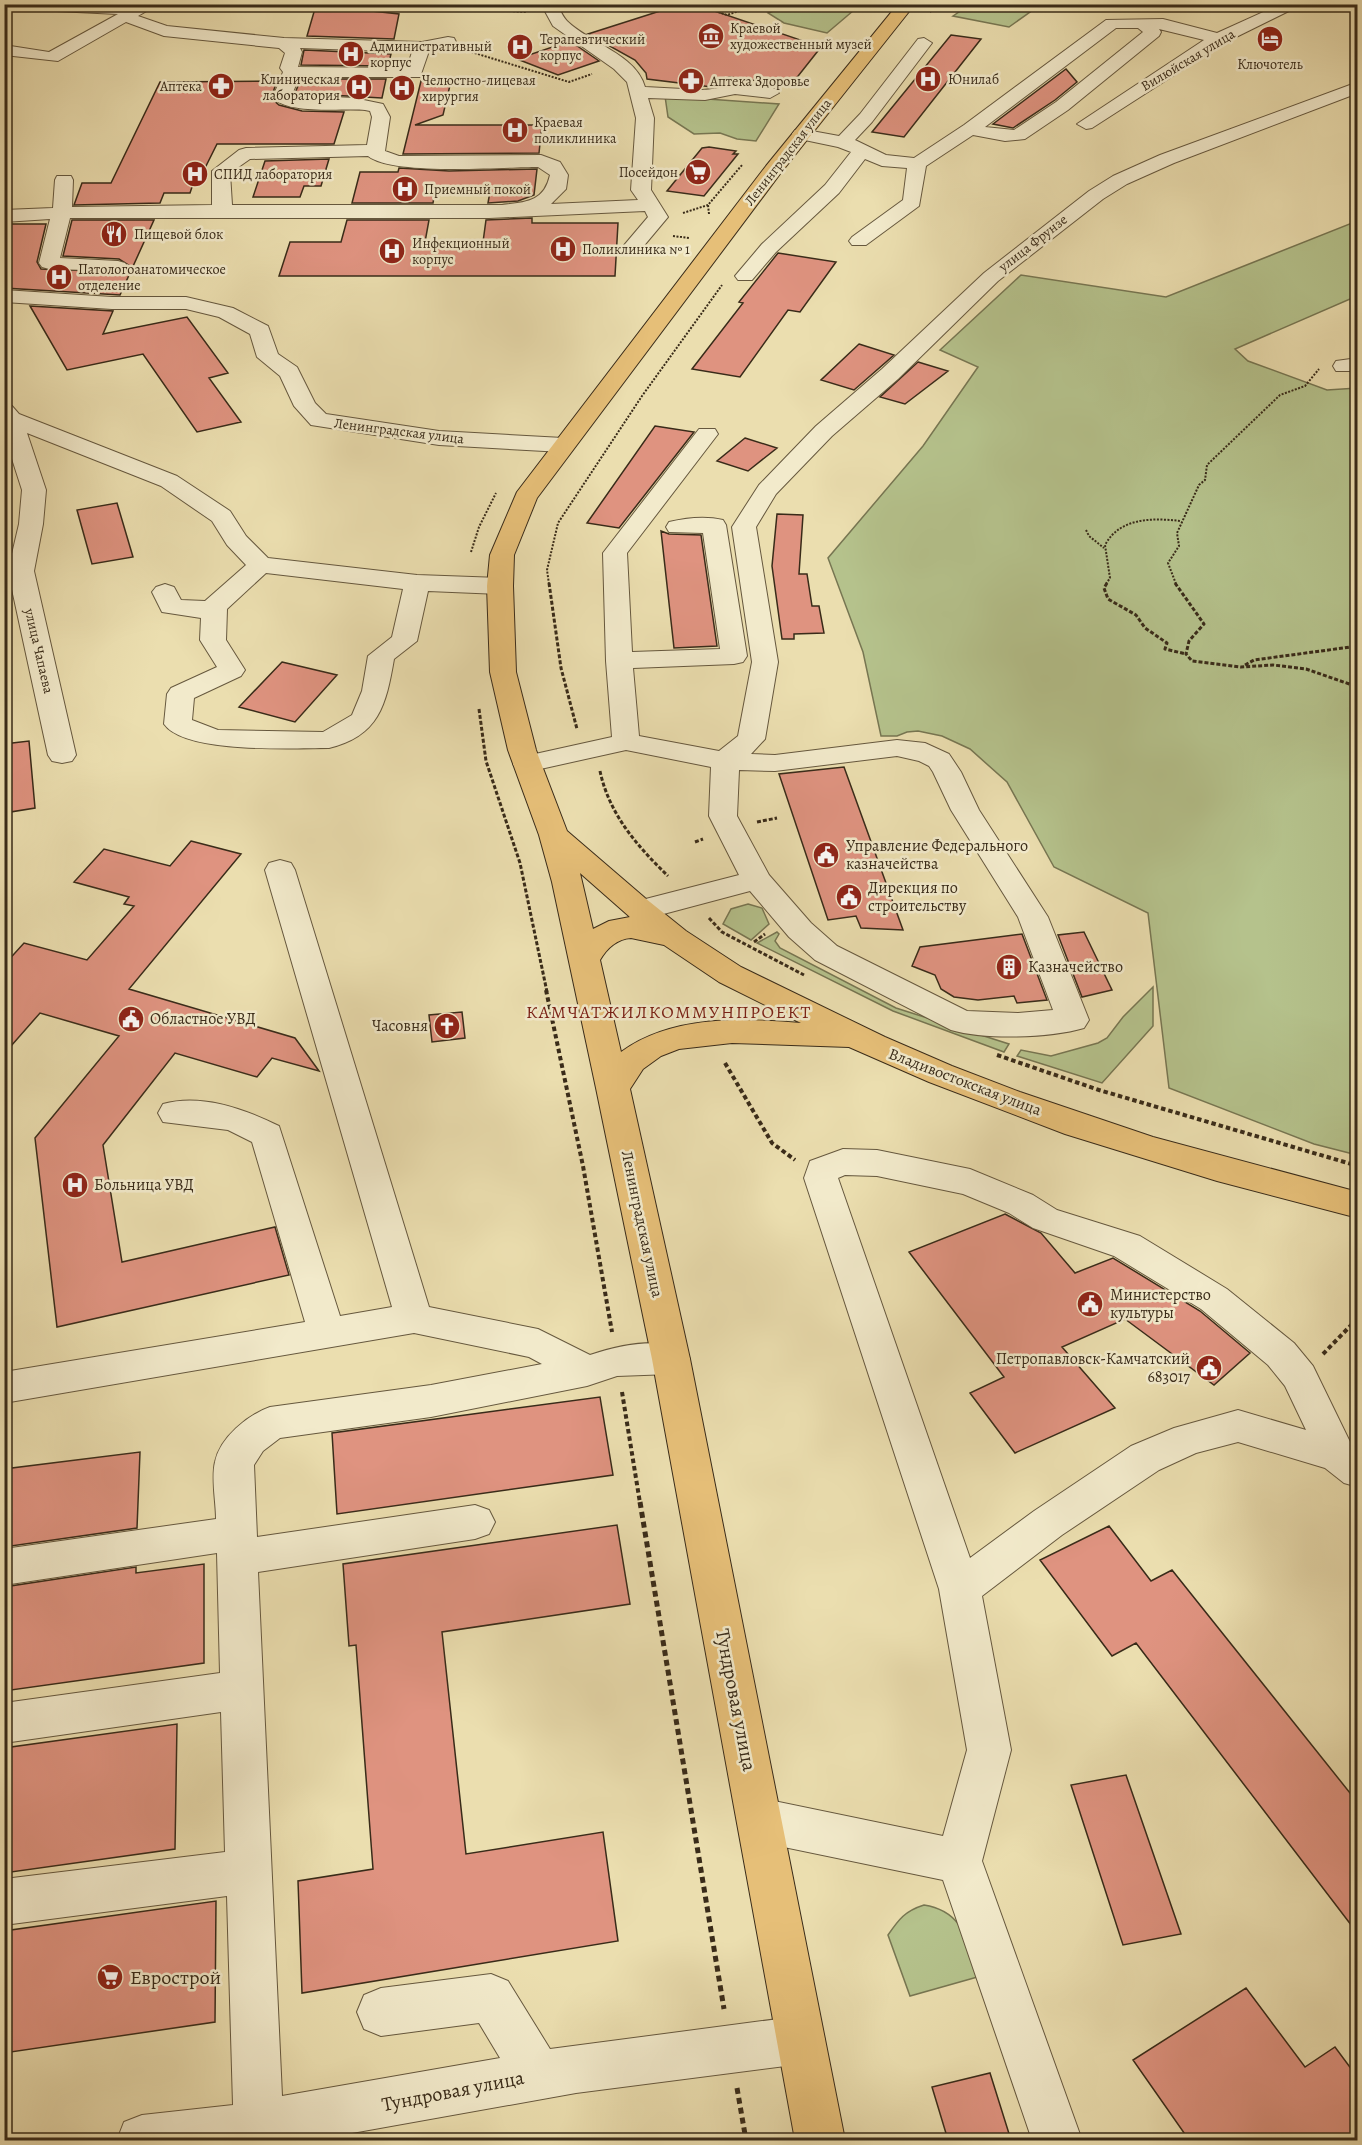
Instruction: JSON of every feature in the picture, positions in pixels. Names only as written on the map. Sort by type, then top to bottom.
[{"type":"main road","name":"Ленинградская улица","points":[[671,1359],[613,1088],[554,835],[527,764],[512,715],[503,672],[500,586],[502,555],[525,497],[563,445],[801,134],[907,4]]},
{"type":"main road","name":"Владивостокская улица","points":[[554,835],[641,910],[720,968],[857,1038],[938,1075],[1084,1127],[1287,1187],[1358,1205]]},
{"type":"main road","points":[[584,960],[601,937],[618,928],[653,930],[681,940]]},
{"type":"main road","points":[[613,1088],[632,1061],[650,1048],[671,1040],[733,1030],[857,1038]]},
{"type":"main road","name":"Тундровая улица","points":[[671,1359],[820,2140]]},
{"type":"street","points":[[15,4],[136,11],[164,31],[284,43],[422,47],[448,42]]},
{"type":"street","points":[[549,4],[559,23],[627,71],[639,92],[645,118],[641,190],[658,217],[630,250]]},
{"type":"street","name":"Вилюйская улица","points":[[1086,124],[1218,39],[1295,4]]},
{"type":"street","points":[[4,50],[52,57],[136,11]]},
{"type":"street","points":[[970,129],[1005,136],[1019,135],[1062,106],[1153,32],[1141,22]]},
{"type":"street","points":[[801,134],[843,142],[882,160],[917,164],[970,129],[1112,23],[1162,24],[1218,39]]},
{"type":"street","points":[[284,43],[294,52],[289,68],[292,72]]},
{"type":"street","points":[[843,142],[866,118],[924,43]]},
{"type":"street","points":[[292,72],[414,74],[422,47]]},
{"type":"street","points":[[292,72],[282,96],[286,99],[359,103],[377,108],[381,117],[374,150],[378,156],[399,162],[541,161],[553,166],[559,175],[552,194],[538,205],[456,211]]},
{"type":"street","name":"улица Фрунзе","points":[[725,761],[751,739],[765,662],[744,527],[767,490],[824,431],[890,374],[991,277],[1096,195],[1129,176],[1167,159],[1298,112],[1358,87]]},
{"type":"street","points":[[639,92],[705,95],[735,89],[770,93]]},
{"type":"street","points":[[222,209],[221,171],[246,154],[374,150]]},
{"type":"street","points":[[745,276],[769,248],[832,189],[862,150]]},
{"type":"street","points":[[859,241],[912,202],[917,164]]},
{"type":"street","points":[[64,180],[62,212],[49,263],[118,267]]},
{"type":"street","points":[[4,216],[62,212],[222,209],[566,212],[650,205]]},
{"type":"street","name":"Ленинградская улица","points":[[4,296],[112,303],[186,303],[226,312],[260,331],[268,357],[289,372],[305,406],[319,420],[439,438],[563,445]]},
{"type":"street","points":[[8,415],[169,481],[221,516],[236,540],[260,565],[417,583],[500,586]]},
{"type":"street","name":"улица Чапаева","points":[[8,415],[34,490],[31,524],[21,571],[62,755]]},
{"type":"street","points":[[626,742],[619,661],[615,553],[707,435]]},
{"type":"street","points":[[619,661],[734,656],[714,525],[678,527]]},
{"type":"street","points":[[165,592],[171,607],[200,610],[214,607],[260,565]]},
{"type":"street","points":[[214,607],[213,640],[232,670],[182,694],[178,724],[215,738],[329,740],[364,719],[375,691],[381,656],[404,641],[417,583]]},
{"type":"street","points":[[527,764],[626,742],[725,761],[775,763],[897,748],[915,749],[939,760],[965,810],[1032,917],[1073,1020],[1018,1024],[962,1022],[826,953],[801,930],[757,880],[723,816],[725,761]]},
{"type":"street","points":[[280,870],[414,1318]]},
{"type":"street","points":[[641,910],[757,880]]},
{"type":"street","points":[[175,1113],[234,1119],[267,1135],[327,1333]]},
{"type":"street","points":[[1058,2140],[959,1861],[989,1750],[960,1589],[821,1172],[824,1168],[843,1162],[877,1163],[970,1182],[1021,1204],[1045,1219],[1127,1246],[1214,1299],[1281,1354],[1300,1377],[1347,1463]]},
{"type":"street","points":[[4,1388],[414,1318],[538,1344],[587,1371]]},
{"type":"street","points":[[232,2133],[249,1870],[234,1462],[249,1440],[270,1423],[431,1401],[587,1371],[617,1360],[671,1359]]},
{"type":"street","points":[[960,1589],[1048,1523],[1145,1458],[1188,1438],[1238,1426],[1347,1463]]},
{"type":"street","points":[[4,1567],[475,1522]]},
{"type":"street","points":[[4,1723],[242,1690]]},
{"type":"street","points":[[760,1820],[959,1861]]},
{"type":"street","points":[[4,1902],[249,1870]]},
{"type":"street","points":[[381,2012],[491,1998],[538,2076]]},
{"type":"street","name":"Тундровая улица","points":[[142,2140],[232,2133],[538,2076],[801,2040]]},
{"type":"path","points":[[398,4],[526,12]]},
{"type":"path","points":[[695,4],[728,15],[760,4]]},
{"type":"path","points":[[448,42],[511,66],[569,82],[599,72]]},
{"type":"path","points":[[674,215],[708,205]]},
{"type":"path","points":[[1186,654],[1189,641],[1204,624],[1173,580],[1168,562],[1179,546],[1177,533],[1181,521],[1199,485],[1205,480],[1207,465],[1280,395],[1305,386],[1323,362],[1351,365]]},
{"type":"path","points":[[624,424],[558,523],[547,570],[561,668],[584,751],[597,763],[605,790],[636,842],[722,932],[814,980]]},
{"type":"path","points":[[1181,521],[1146,518],[1121,528],[1109,538],[1104,548],[1110,578],[1104,588],[1108,600],[1136,615],[1146,628],[1167,643],[1165,649],[1186,654],[1192,661],[1241,667],[1273,665],[1306,669],[1358,687]]},
{"type":"path","points":[[1086,530],[1089,536],[1104,548]]},
{"type":"path","points":[[1241,667],[1254,660],[1358,646]]},
{"type":"path","points":[[987,1051],[1099,1090],[1358,1166]]},
{"type":"path","points":[[725,1063],[772,1143],[822,1180]]},
{"type":"path","points":[[1300,1377],[1358,1318]]},
{"type":"green space","points":[[793,4],[860,5],[827,33],[784,23],[768,13]]},
{"type":"green space","points":[[969,5],[1040,5],[1009,27],[953,16]]},
{"type":"green space","points":[[665,96],[779,104],[756,141],[737,139],[720,133],[694,134],[668,117]]},
{"type":"green space","points":[[1357,221],[1357,296],[1235,349],[1248,361],[1327,390],[1357,388],[1357,1155],[1314,1144],[1169,1088],[1148,913],[1054,867],[1007,782],[970,749],[942,736],[918,731],[897,736],[881,736],[863,652],[828,558],[923,446],[978,367],[940,350],[1021,275],[1166,297]]},
{"type":"green space","points":[[748,904],[762,908],[769,924],[751,940],[723,924],[731,909]]},
{"type":"green space","points":[[777,932],[779,934],[775,941],[780,948],[896,1008],[1009,1044],[1004,1052],[893,1011],[757,943]]},
{"type":"green space","points":[[1153,987],[1153,1026],[1102,1083],[1017,1056],[1021,1050],[1051,1056],[1098,1043],[1107,1038],[1123,1017]]},
{"type":"green space","points":[[924,1905],[937,1908],[956,1921],[968,1941],[981,1976],[910,1996],[888,1935],[903,1916]]},
{"type":"building","points":[[682,4],[694,4],[821,47],[791,85],[729,77],[720,86],[712,87],[647,79],[646,73],[635,60],[588,34]]},
{"type":"building","points":[[316,5],[399,14],[394,39],[307,36]]},
{"type":"building","points":[[951,35],[981,39],[904,137],[872,132]]},
{"type":"building","points":[[570,41],[599,61],[558,75],[517,59]]},
{"type":"building","points":[[304,50],[391,54],[388,66],[301,65]]},
{"type":"building","points":[[1066,69],[1077,82],[1055,100],[1013,128],[993,124]]},
{"type":"building","points":[[301,79],[386,79],[382,98],[295,93]]},
{"type":"building","points":[[277,81],[271,98],[279,105],[302,111],[344,112],[334,144],[217,144],[200,178],[195,178],[190,193],[164,193],[160,203],[74,205],[82,183],[111,183],[160,82]]},
{"type":"building","points":[[421,81],[451,81],[443,115],[415,125],[542,125],[539,153],[403,154]]},
{"type":"building","name":"Посейдон","points":[[702,148],[736,151],[733,154],[738,154],[704,196],[667,191]]},
{"type":"building","points":[[329,159],[321,186],[304,186],[300,197],[253,197],[265,161]]},
{"type":"building","points":[[399,168],[449,171],[537,169],[534,195],[518,201],[488,203],[491,186],[436,186],[433,203],[352,203],[360,172],[398,172]]},
{"type":"building","points":[[532,218],[532,223],[618,223],[615,276],[279,276],[290,242],[341,242],[347,220],[429,220],[425,242],[483,242],[486,220]]},
{"type":"building","points":[[72,220],[154,220],[120,295],[4,288],[4,224],[46,224],[37,262],[41,269],[127,272],[130,266],[119,259],[63,256]]},
{"type":"building","points":[[778,253],[836,262],[800,312],[788,310],[740,377],[692,369],[743,303],[739,302]]},
{"type":"building","points":[[30,306],[113,311],[103,334],[187,317],[228,373],[209,378],[241,422],[197,432],[143,354],[67,370]]},
{"type":"building","points":[[859,344],[894,355],[854,390],[821,380]]},
{"type":"building","points":[[918,362],[948,371],[905,404],[880,397]]},
{"type":"building","points":[[655,426],[694,432],[619,528],[587,523]]},
{"type":"building","points":[[745,438],[777,448],[748,471],[717,461]]},
{"type":"building","points":[[117,503],[133,557],[92,564],[77,510]]},
{"type":"building","points":[[777,514],[803,515],[799,574],[807,574],[812,606],[819,606],[824,633],[794,634],[794,639],[782,639],[772,566]]},
{"type":"building","points":[[661,531],[669,534],[701,535],[717,646],[674,648]]},
{"type":"building","points":[[282,662],[337,675],[295,722],[239,707]]},
{"type":"building","points":[[29,741],[35,808],[4,813],[4,744]]},
{"type":"building","points":[[844,767],[903,930],[861,928],[856,916],[828,920],[779,774]]},
{"type":"building","points":[[191,841],[241,854],[129,989],[295,1038],[319,1071],[272,1058],[257,1077],[175,1053],[103,1145],[122,1262],[275,1227],[289,1275],[57,1327],[35,1138],[119,1036],[40,1013],[4,1054],[4,965],[24,943],[87,960],[134,906],[124,904],[129,897],[74,882],[104,849],[170,866]]},
{"type":"building","points":[[1084,932],[1112,990],[1082,997],[1058,935]]},
{"type":"building","name":"Казначейство","points":[[1022,934],[1047,1000],[1017,1003],[1014,996],[978,1000],[954,997],[941,989],[935,975],[912,966],[920,947]]},
{"type":"building","name":"Часовня","points":[[462,1012],[465,1038],[432,1042],[429,1015]]},
{"type":"building","points":[[1005,1214],[1041,1233],[1075,1273],[1113,1258],[1200,1311],[1250,1353],[1214,1385],[1125,1319],[1062,1347],[1115,1408],[1015,1453],[970,1393],[1004,1377],[909,1252]]},
{"type":"building","points":[[600,1397],[613,1475],[337,1514],[332,1433]]},
{"type":"building","points":[[140,1452],[137,1528],[4,1547],[4,1469]]},
{"type":"building","points":[[617,1525],[630,1604],[442,1632],[466,1854],[603,1832],[618,1941],[302,1993],[298,1881],[373,1869],[356,1645],[349,1646],[343,1564]]},
{"type":"building","points":[[1109,1526],[1151,1581],[1172,1570],[1358,1803],[1358,1934],[1136,1643],[1112,1656],[1040,1560]]},
{"type":"building","points":[[204,1564],[204,1663],[4,1691],[4,1587],[136,1567],[136,1573]]},
{"type":"building","points":[[177,1724],[175,1849],[4,1873],[4,1748]]},
{"type":"building","points":[[1126,1775],[1181,1934],[1123,1945],[1071,1785]]},
{"type":"building","name":"Еврострой","points":[[216,1901],[215,2022],[4,2053],[4,1931]]},
{"type":"building","points":[[1246,1988],[1305,2067],[1335,2047],[1358,2078],[1358,2140],[1189,2140],[1133,2060]]},
{"type":"building","points":[[990,2073],[1011,2140],[948,2140],[932,2087]]},
{"type":"place","name":"Краевой художественный музей","points":[[711,36]]},
{"type":"place","name":"Ключотель","points":[[1270,39]]},
{"type":"place","name":"Терапевтический корпус","points":[[520,47]]},
{"type":"place","name":"Административный корпус","points":[[351,54]]},
{"type":"place","name":"Юнилаб","points":[[928,79]]},
{"type":"place","name":"Аптека Здоровье","points":[[691,81]]},
{"type":"place","name":"Аптека","points":[[221,86]]},
{"type":"place","name":"Клиническая лаборатория","points":[[359,87]]},
{"type":"place","name":"Челюстно-лицевая хирургия","points":[[402,88]]},
{"type":"place","name":"Краевая поликлиника","points":[[515,130]]},
{"type":"place","name":"Посейдон","points":[[698,172]]},
{"type":"place","name":"СПИД лаборатория","points":[[195,174]]},
{"type":"place","name":"Приемный покой","points":[[405,189]]},
{"type":"place","name":"Пищевой блок","points":[[114,234]]},
{"type":"place","name":"Поликлиника № 1","points":[[563,249]]},
{"type":"place","name":"Инфекционный корпус","points":[[392,251]]},
{"type":"place","name":"Патологоанатомическое отделение","points":[[59,277]]},
{"type":"place","name":"Управление Федерального казначейства","points":[[826,855]]},
{"type":"place","name":"Дирекция по строительству","points":[[849,897]]},
{"type":"place","name":"Казначейство","points":[[1009,967]]},
{"type":"place","name":"Областное УВД","points":[[131,1019]]},
{"type":"place","name":"Часовня","points":[[447,1026]]},
{"type":"place","name":"Больница УВД","points":[[75,1185]]},
{"type":"place","name":"Министерство культуры","points":[[1090,1304]]},
{"type":"place","name":"Петропавловск-Камчатский 683017","points":[[1209,1368]]},
{"type":"place","name":"Еврострой","points":[[110,1977]]},
{"type":"district","name":"КАМЧАТЖИЛКОММУНПРОЕКТ","points":[[669,1012]]}]
